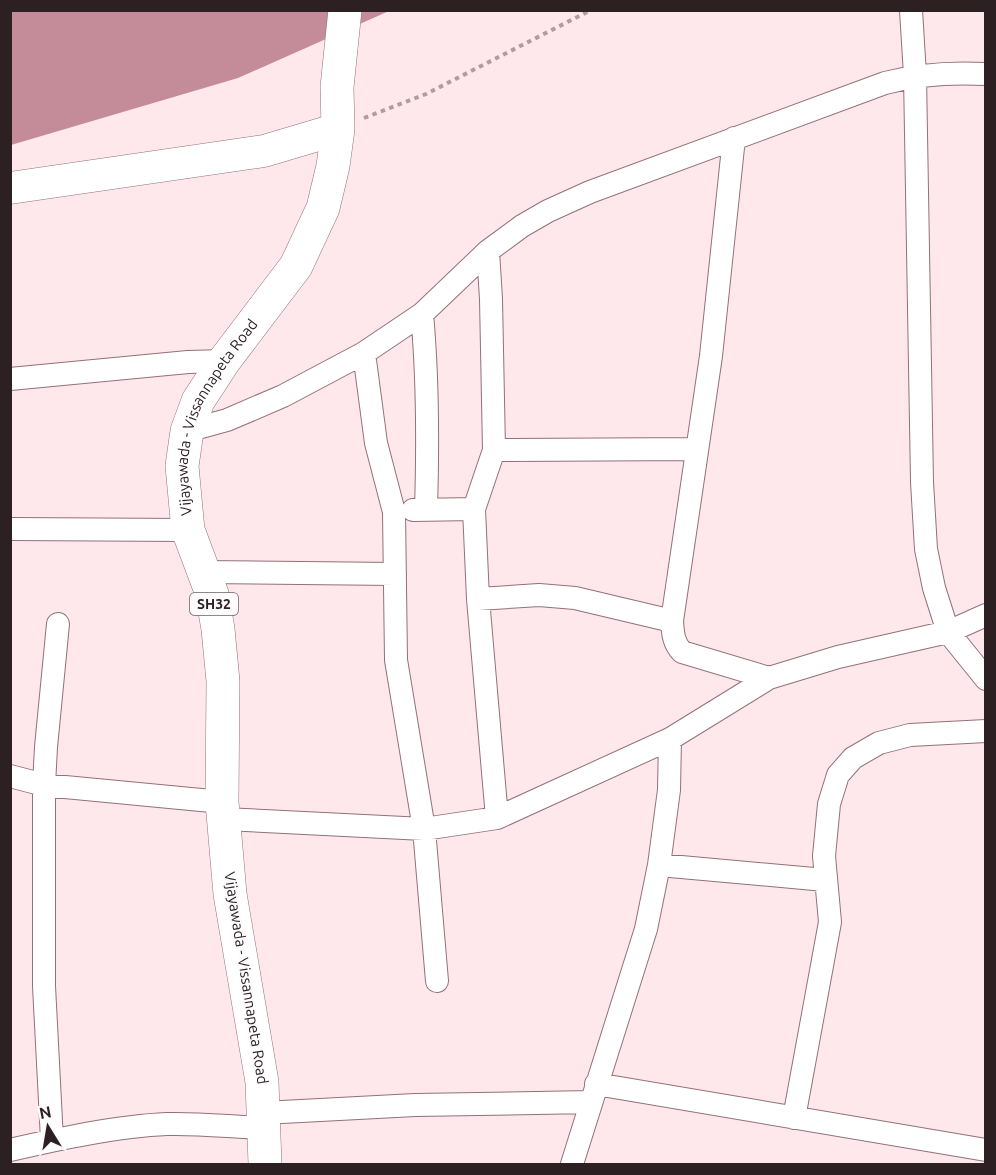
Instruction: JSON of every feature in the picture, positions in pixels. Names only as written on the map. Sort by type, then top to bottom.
[{"type":"main road","name":"Vijayawada - Vissannapeta Road","points":[[265,1164],[262,1082],[230,894],[223,811],[223,681],[212,594],[188,531],[182,466],[187,431],[198,400],[224,361],[296,266],[323,208],[333,166],[338,129],[338,87],[345,10]]},
{"type":"street","points":[[911,10],[915,75],[922,482],[926,549],[934,588],[948,633],[986,679]]},
{"type":"street","points":[[187,431],[227,420],[283,396],[364,353],[422,314],[488,251],[522,226],[590,192],[885,83],[915,75],[953,72],[986,74]]},
{"type":"street","points":[[10,188],[264,151],[338,129]]},
{"type":"street","points":[[734,138],[711,356],[672,621],[676,645],[682,652],[769,678]]},
{"type":"street","points":[[488,251],[494,450],[474,509],[478,599],[497,818]]},
{"type":"street","points":[[422,314],[428,421],[426,509]]},
{"type":"street","points":[[364,353],[376,442],[394,512],[396,660],[424,829],[437,981]]},
{"type":"street","points":[[10,379],[188,362],[224,361]]},
{"type":"street","points":[[494,450],[697,449]]},
{"type":"street","points":[[394,512],[474,509]]},
{"type":"street","points":[[10,528],[188,531]]},
{"type":"street","points":[[203,572],[395,574]]},
{"type":"street","points":[[478,599],[539,595],[576,598],[672,621]]},
{"type":"street","points":[[10,776],[44,785],[223,811],[424,829],[497,818],[670,740],[769,678],[838,657],[948,633],[986,615]]},
{"type":"street","points":[[52,1140],[44,986],[44,785],[58,624]]},
{"type":"street","points":[[794,1118],[830,922],[824,856],[829,804],[838,776],[853,758],[879,743],[910,735],[986,731]]},
{"type":"street","points":[[572,1164],[646,929],[669,790],[670,740]]},
{"type":"street","points":[[658,865],[825,880]]},
{"type":"street","points":[[10,1150],[52,1140],[166,1124],[263,1120],[415,1105],[593,1093],[794,1118],[986,1150]]},
{"type":"path","points":[[338,129],[426,94],[591,10]]},
{"type":"shaded area","points":[[11,11],[389,11],[238,78],[11,145]]}]
